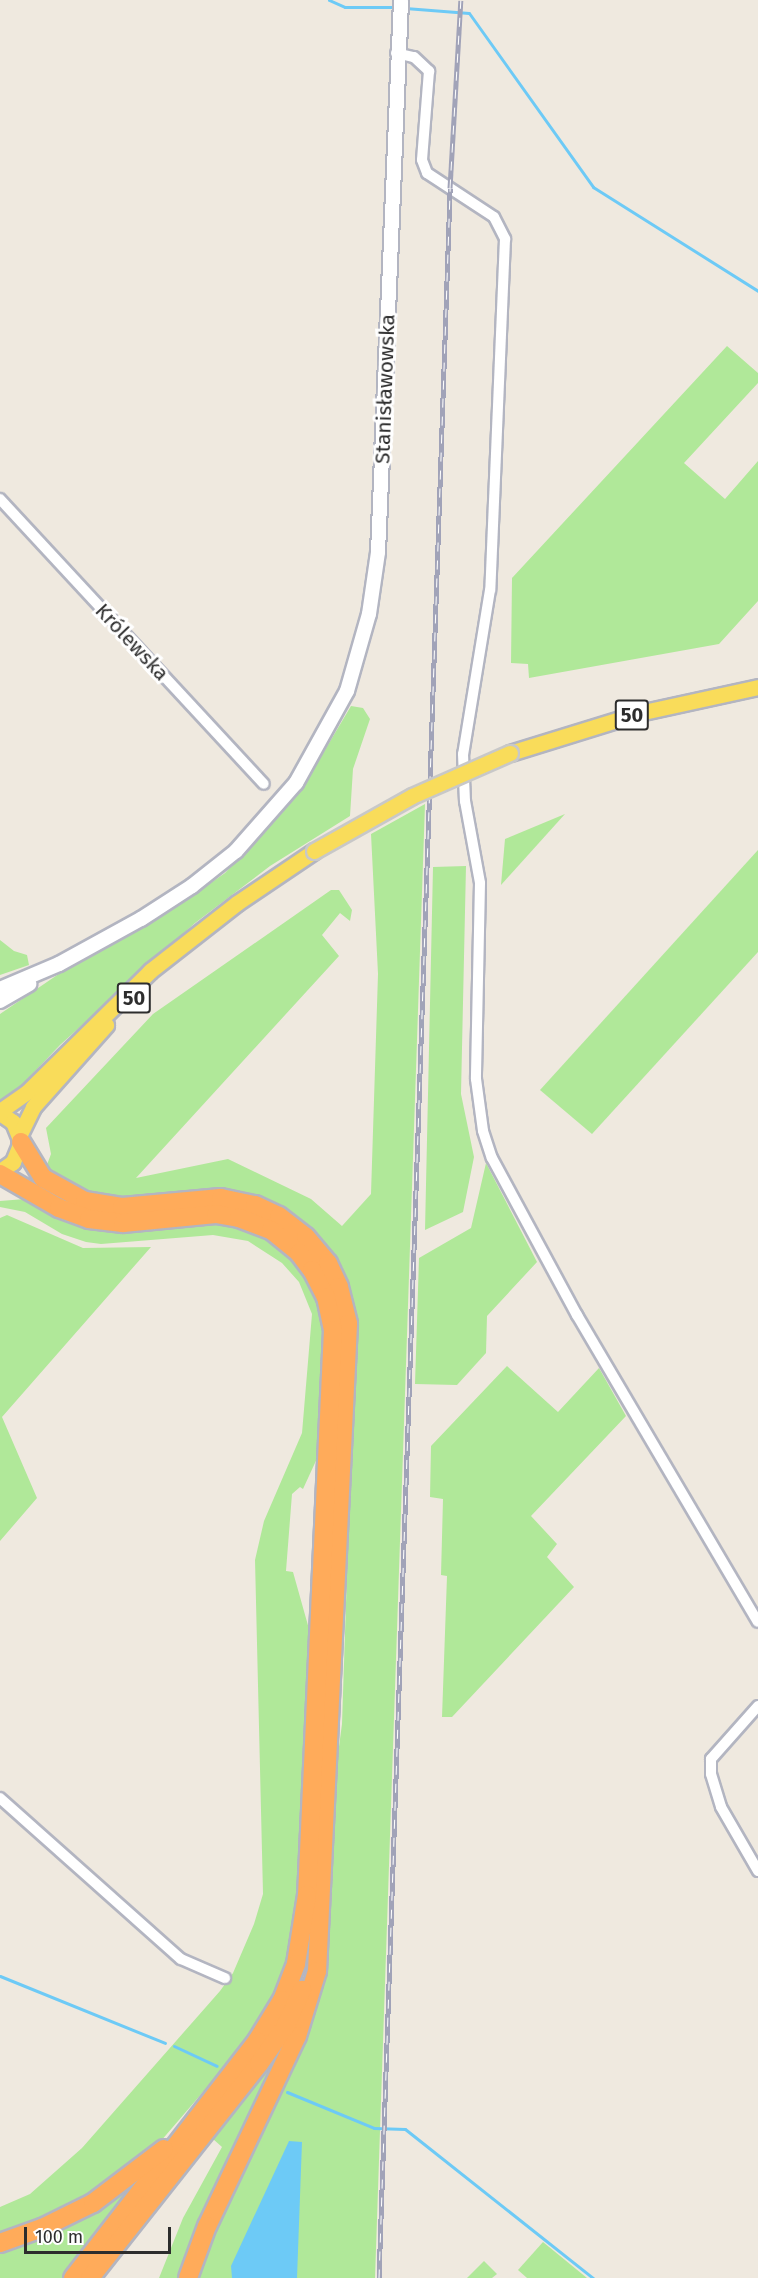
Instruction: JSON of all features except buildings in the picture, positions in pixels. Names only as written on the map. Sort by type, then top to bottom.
[{"type":"highway","points":[[21,1138],[43,1178],[85,1201],[131,1206],[211,1197],[262,1208],[287,1222],[312,1242],[339,1287],[348,1324],[349,1360],[320,1934],[316,1971],[301,2027],[207,2226],[188,2278]]},
{"type":"highway","points":[[0,1172],[59,1208],[97,1221],[137,1222],[216,1214],[250,1221],[281,1237],[307,1262],[320,1282],[330,1314],[333,1353],[304,1929],[292,1976],[276,2013],[73,2278]]},
{"type":"highway","points":[[90,2278],[272,2046],[300,1997],[320,1934]]},
{"type":"highway","points":[[0,2243],[66,2217],[117,2187],[165,2148],[222,2086]]},
{"type":"main road","name":"50","points":[[21,1138],[13,1122],[0,1112],[26,1093],[150,970],[214,921],[314,851],[412,796],[510,753],[627,716],[758,687]]},
{"type":"main road","name":"50","points":[[0,1172],[13,1162],[33,1107],[79,1053],[214,921]]},
{"type":"street","name":"Stanisławowska","points":[[59,964],[150,913],[211,871],[265,821],[308,765],[346,691],[361,648],[378,552],[396,53],[401,5]]},
{"type":"street","points":[[396,53],[414,57],[429,71],[422,160],[427,173],[494,217],[505,239],[490,590],[463,754],[465,801],[480,883],[476,1079],[483,1131],[492,1158],[577,1316],[758,1622]]},
{"type":"street","name":"Królewska","points":[[0,499],[264,784]]},
{"type":"street","points":[[0,989],[59,964]]},
{"type":"street","points":[[0,1001],[59,964]]},
{"type":"street","points":[[758,1706],[711,1759],[711,1774],[721,1807],[758,1871]]},
{"type":"street","points":[[0,1798],[181,1959],[225,1978]]},
{"type":"green space","points":[[727,346],[758,373],[758,383],[684,463],[725,499],[758,461],[758,601],[719,644],[529,678],[528,664],[511,663],[512,578]]},
{"type":"green space","points":[[351,706],[363,708],[370,719],[353,769],[350,816],[270,866],[195,923],[60,1045],[19,1088],[0,1100],[0,1014],[69,967],[192,896],[225,873],[300,792]]},
{"type":"green space","points":[[425,804],[375,2278],[194,2278],[202,2250],[299,2046],[342,1724],[355,1332],[349,1294],[210,1191],[118,1200],[89,1196],[45,1170],[51,1154],[46,1128],[153,1014],[331,890],[339,890],[352,910],[350,921],[340,913],[322,935],[339,956],[136,1178],[228,1159],[311,1199],[342,1226],[371,1194],[378,974],[371,834]]},
{"type":"green space","points":[[565,814],[501,885],[505,839]]},
{"type":"green space","points":[[758,850],[758,952],[592,1134],[540,1090]]},
{"type":"green space","points":[[466,866],[461,1094],[474,1157],[463,1212],[425,1230],[433,867]]},
{"type":"green space","points":[[0,940],[14,951],[27,955],[29,965],[0,975]]},
{"type":"green space","points":[[486,1163],[537,1262],[487,1316],[486,1353],[457,1385],[415,1384],[419,1258],[471,1228]]},
{"type":"green space","points":[[28,1195],[46,1208],[207,1219],[266,1233],[299,1262],[326,1316],[320,1452],[303,1489],[300,1487],[292,1494],[286,1571],[293,1572],[309,1629],[299,1901],[285,1978],[258,2028],[154,2149],[98,2193],[0,2238],[0,2207],[30,2194],[82,2148],[220,1991],[233,1973],[254,1924],[263,1894],[255,1560],[264,1521],[302,1433],[312,1314],[299,1282],[282,1263],[248,1241],[213,1235],[101,1244],[86,1242],[62,1234],[25,1212],[0,1207],[0,1201],[25,1199]]},
{"type":"green space","points":[[7,1215],[83,1248],[151,1247],[2,1417],[37,1498],[0,1541],[0,1218]]},
{"type":"green space","points":[[507,1366],[558,1412],[599,1368],[626,1416],[531,1516],[557,1544],[547,1557],[574,1587],[452,1717],[442,1717],[447,1576],[441,1575],[443,1499],[430,1497],[431,1446]]},
{"type":"green space","points":[[301,2005],[181,2278],[159,2278],[183,2218],[222,2147],[213,2139],[104,2278],[97,2278]]},
{"type":"green space","points":[[157,2162],[67,2278],[0,2278],[0,2248]]},
{"type":"green space","points":[[543,2242],[587,2278],[527,2278],[518,2270]]},
{"type":"green space","points":[[484,2261],[497,2274],[492,2278],[467,2278]]},
{"type":"water","points":[[289,2141],[302,2142],[297,2278],[232,2278],[231,2266]]},
{"type":"waterway","points":[[329,0],[345,7],[396,7]]},
{"type":"waterway","points":[[405,8],[469,13],[593,187],[758,291]]},
{"type":"waterway","points":[[0,1976],[165,2043]]},
{"type":"waterway","points":[[174,2046],[217,2066]]},
{"type":"waterway","points":[[287,2092],[374,2128],[405,2129],[593,2278]]},
{"type":"railway","points":[[379,2278],[450,188],[461,0]]}]
